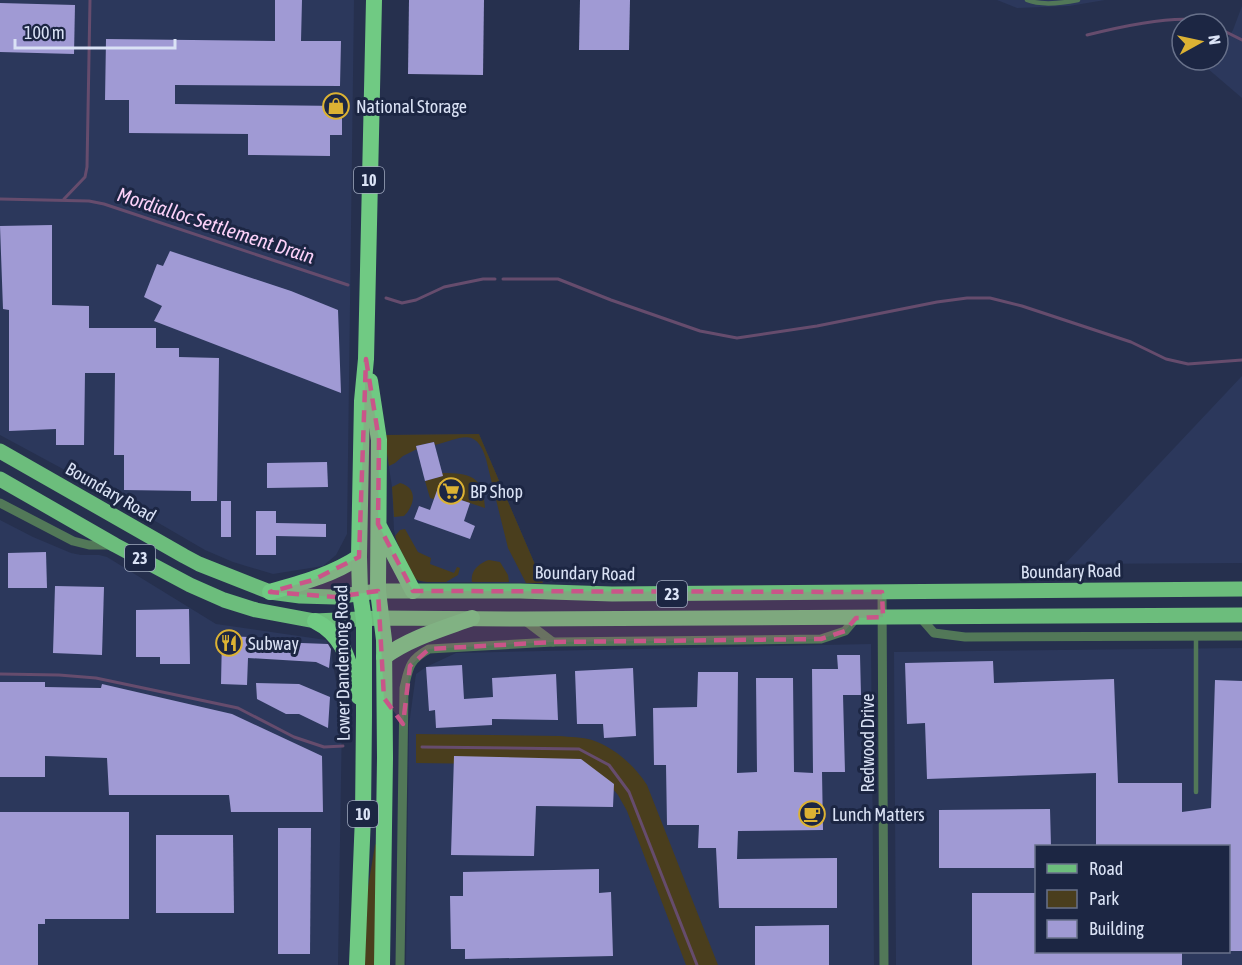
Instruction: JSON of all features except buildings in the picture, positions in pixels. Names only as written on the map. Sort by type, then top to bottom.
[{"type":"highway","name":"Lower Dandenong Road","points":[[374,0],[359,557],[360,594],[373,619],[384,657],[382,965]]},
{"type":"highway","name":"Lower Dandenong Road","points":[[357,965],[363,816],[364,716],[373,619],[378,591],[379,440],[366,359]]},
{"type":"highway","points":[[378,524],[413,591]]},
{"type":"highway","points":[[270,592],[313,580],[359,557]]},
{"type":"highway","points":[[384,657],[416,639],[472,618]]},
{"type":"highway","points":[[315,621],[332,632],[339,641],[346,656],[364,716]]},
{"type":"main road","name":"Boundary Road","points":[[0,451],[192,560],[270,592],[300,596],[335,597],[378,591],[520,591],[612,594],[1242,589]]},
{"type":"main road","name":"23","points":[[0,479],[190,585],[224,600],[256,610],[315,621],[472,618],[1242,615]]},
{"type":"street","points":[[0,503],[73,542],[89,545],[115,544]]},
{"type":"street","name":"Redwood Drive","points":[[882,592],[884,965]]},
{"type":"street","points":[[920,617],[934,633],[965,637],[1242,636]]},
{"type":"street","points":[[400,965],[404,688],[410,666],[417,656],[429,649],[553,642],[821,639],[845,631],[856,618]]},
{"type":"street","points":[[522,619],[553,642]]},
{"type":"street","points":[[384,698],[403,724]]},
{"type":"lane","points":[[1027,0],[1063,3],[1078,0]]},
{"type":"lane","points":[[1196,636],[1196,792]]},
{"type":"highlighted area","points":[[366,359],[379,440],[378,524],[413,591],[882,592],[883,617],[856,618],[845,631],[821,639],[553,642],[429,649],[410,666],[403,724],[384,698],[378,591],[335,597],[270,592],[313,580],[359,557]]},
{"type":"shaded area","points":[[0,0],[354,0],[347,534],[336,555],[323,566],[273,574],[233,562],[205,550],[100,489],[0,435]]},
{"type":"shaded area","points":[[997,0],[1105,0],[1069,6],[1017,8]]},
{"type":"shaded area","points":[[1242,6],[1242,98],[1212,72],[1230,72],[1230,35]]},
{"type":"shaded area","points":[[1242,376],[1242,563],[1065,564]]},
{"type":"shaded area","points":[[479,434],[543,583],[420,581],[397,542],[384,435]]},
{"type":"shaded area","points":[[0,520],[71,553],[107,557],[216,624],[326,640],[331,652],[342,718],[338,965],[0,965]]},
{"type":"shaded area","points":[[871,644],[874,965],[406,965],[409,725],[416,674],[426,667],[456,653]]},
{"type":"shaded area","points":[[1242,648],[1242,965],[896,965],[894,652]]},
{"type":"green space","points":[[479,434],[543,583],[526,583],[508,548],[486,459],[482,449],[472,438],[459,438],[435,445],[434,442],[416,446],[417,449],[389,466],[384,435]]},
{"type":"green space","points":[[442,473],[461,474],[474,478],[482,489],[485,508],[461,500],[464,491],[442,483],[434,499],[430,498],[425,481],[442,476]]},
{"type":"green space","points":[[400,483],[410,489],[413,497],[408,512],[404,516],[394,517],[392,487]]},
{"type":"green space","points":[[405,529],[418,552],[431,558],[430,564],[454,573],[457,567],[460,568],[458,575],[446,582],[427,582],[413,578],[395,536],[400,530]]},
{"type":"green space","points":[[489,560],[500,562],[508,575],[509,582],[472,582],[472,574],[476,568]]},
{"type":"green space","points":[[416,734],[576,737],[600,743],[616,752],[630,764],[647,785],[718,965],[686,965],[627,811],[607,782],[557,765],[416,763]]},
{"type":"green space","points":[[377,843],[378,965],[362,965],[366,899]]},
{"type":"waterway","points":[[64,199],[85,177],[87,167],[90,0]]},
{"type":"waterway","points":[[1087,35],[1170,20]]},
{"type":"waterway","points":[[1230,34],[1242,40]]},
{"type":"waterway","name":"Mordialloc Settlement Drain","points":[[0,199],[89,201],[104,204],[348,285]]},
{"type":"waterway","points":[[386,298],[402,303],[416,300],[444,287],[483,279],[495,279]]},
{"type":"waterway","points":[[503,279],[558,279],[700,331],[737,338],[817,326],[937,302],[990,298],[1022,306],[1131,342],[1166,359],[1188,364],[1242,360]]},
{"type":"waterway","points":[[0,674],[96,678],[238,708],[294,737],[324,747],[343,746]]},
{"type":"waterway","points":[[422,747],[579,749],[609,765],[629,792],[697,965]]},
{"type":"place","name":"National Storage","points":[[336,106]]},
{"type":"place","name":"BP Shop","points":[[451,491]]},
{"type":"place","name":"Subway","points":[[229,643]]},
{"type":"place","name":"Lunch Matters","points":[[812,814]]}]
